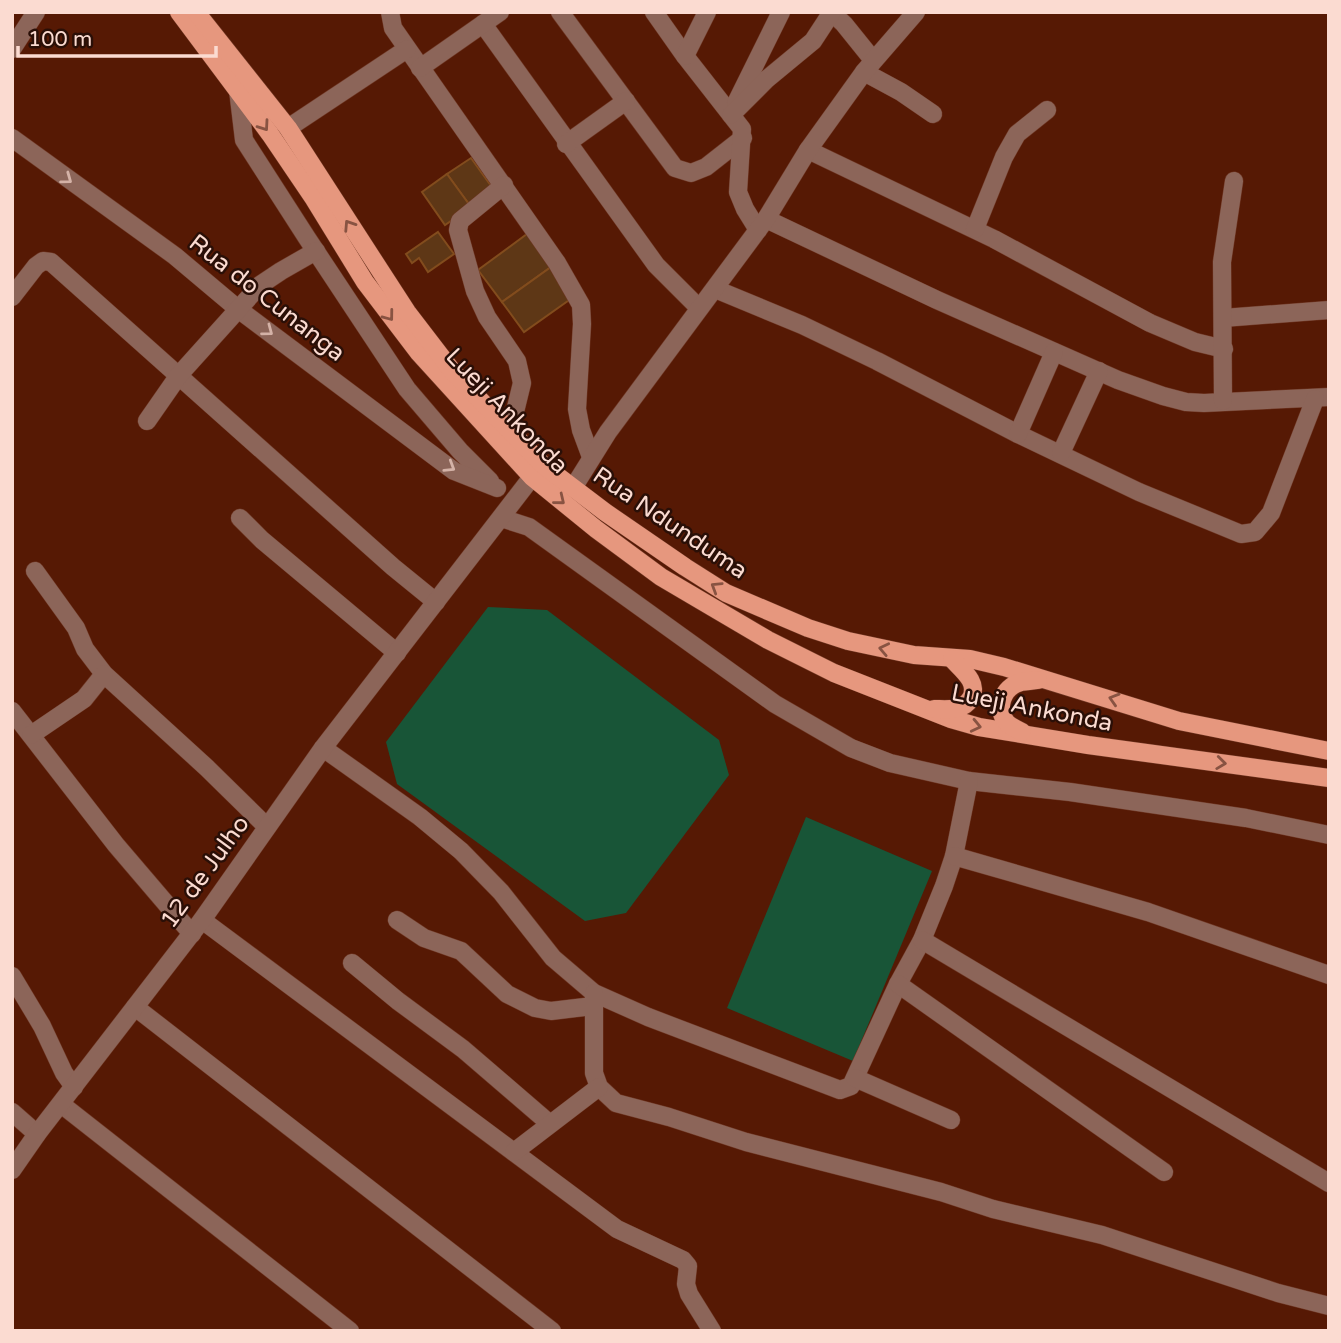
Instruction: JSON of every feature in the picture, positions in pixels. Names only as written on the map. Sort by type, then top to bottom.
[{"type":"main road","name":"Lueji Ankonda","points":[[179,12],[238,90],[314,199],[387,314],[457,398],[532,478],[661,577],[768,640],[834,673],[923,710],[979,727],[1153,755],[1329,779]]},
{"type":"main road","name":"Rua Ndunduma","points":[[196,12],[288,128],[407,312],[453,372],[543,464],[628,528],[726,593],[808,628],[848,641],[914,655],[970,659],[1179,721],[1329,751]]},
{"type":"main road","points":[[923,710],[957,708],[966,704],[973,695],[973,684],[951,659]]},
{"type":"main road","points":[[1030,736],[1008,725],[1001,713],[1001,699],[1019,682],[1045,680]]},
{"type":"street","points":[[12,49],[36,12]]},
{"type":"street","points":[[390,12],[393,28],[557,263],[581,305],[577,409],[591,457]]},
{"type":"street","points":[[420,68],[500,12]]},
{"type":"street","points":[[560,12],[661,152],[675,167],[691,173],[706,166],[743,138]]},
{"type":"street","points":[[654,12],[742,129],[738,192],[745,209],[762,224],[1099,372],[1163,396],[1186,402],[1322,398],[1271,513],[1255,532],[1241,534],[1139,492],[827,337],[715,289]]},
{"type":"street","points":[[685,56],[707,12]]},
{"type":"street","points":[[731,115],[781,12]]},
{"type":"street","points":[[731,115],[767,79],[813,41],[832,12],[844,24],[869,66],[933,114]]},
{"type":"street","points":[[573,488],[591,457],[762,224],[808,150],[869,66],[916,12]]},
{"type":"street","points":[[483,24],[566,144],[656,265],[699,308]]},
{"type":"street","points":[[288,128],[407,49]]},
{"type":"street","points":[[238,90],[244,140],[407,389],[460,451],[497,488],[515,501]]},
{"type":"street","points":[[566,144],[626,101]]},
{"type":"street","points":[[975,229],[1010,145],[1017,134],[1046,110]]},
{"type":"street","name":"Rua do Cunanga","points":[[12,138],[175,257],[238,309],[454,471],[497,488]]},
{"type":"street","points":[[808,150],[975,229],[1150,323],[1195,342],[1224,349]]},
{"type":"street","points":[[1223,401],[1222,262],[1234,181]]},
{"type":"street","points":[[503,185],[460,221],[458,230],[475,291],[487,317],[516,360],[522,383],[510,432]]},
{"type":"street","points":[[147,421],[179,375],[260,285],[316,251]]},
{"type":"street","points":[[12,297],[36,266],[43,261],[51,262],[393,567],[436,602]]},
{"type":"street","points":[[1223,318],[1329,310]]},
{"type":"street","points":[[1018,434],[1054,352]]},
{"type":"street","points":[[1061,453],[1099,372]]},
{"type":"street","name":"12 de Julho","points":[[12,1170],[197,927],[323,748],[532,478]]},
{"type":"street","points":[[240,518],[261,540],[397,653]]},
{"type":"street","points":[[502,518],[529,527],[764,696],[829,737],[890,763],[969,781],[1070,792],[1246,818],[1329,835]]},
{"type":"street","points":[[35,571],[70,619],[85,649],[104,674],[198,759],[267,827]]},
{"type":"street","points":[[31,735],[84,699],[104,674]]},
{"type":"street","points":[[12,711],[116,845],[197,927],[514,1152],[617,1229],[683,1260],[688,1266],[686,1284],[690,1294],[712,1331]]},
{"type":"street","points":[[323,748],[420,817],[461,851],[501,892],[553,958],[593,1000],[648,1017],[840,1090],[848,1089],[855,1078],[898,984],[922,940],[954,856],[969,781]]},
{"type":"street","points":[[954,856],[1149,912],[1329,975]]},
{"type":"street","points":[[397,920],[425,938],[461,951],[508,994],[535,1008],[551,1011],[593,1000]]},
{"type":"street","points":[[922,940],[1329,1183]]},
{"type":"street","points":[[352,963],[463,1049],[549,1124]]},
{"type":"street","points":[[12,976],[74,1087]]},
{"type":"street","points":[[898,984],[1164,1172]]},
{"type":"street","points":[[593,1000],[594,1073],[599,1087],[616,1103],[746,1142],[941,1192],[993,1209],[1102,1235],[1329,1307]]},
{"type":"street","points":[[135,1007],[552,1331]]},
{"type":"street","points":[[855,1078],[951,1120]]},
{"type":"street","points":[[514,1152],[599,1087]]},
{"type":"street","points":[[61,1104],[351,1331]]},
{"type":"street","points":[[12,1112],[37,1134]]},
{"type":"green space","points":[[488,607],[547,610],[719,740],[729,775],[626,913],[585,921],[397,784],[386,742]]},
{"type":"green space","points":[[806,817],[932,871],[853,1061],[727,1008]]},
{"type":"building","points":[[471,158],[494,190],[471,207],[447,174]]},
{"type":"building","points":[[447,174],[471,207],[445,225],[422,192]]},
{"type":"building","points":[[438,232],[454,254],[428,272],[419,258],[412,263],[406,254]]},
{"type":"building","points":[[527,234],[551,267],[502,302],[478,270]]},
{"type":"building","points":[[551,267],[572,298],[524,332],[502,302]]}]
